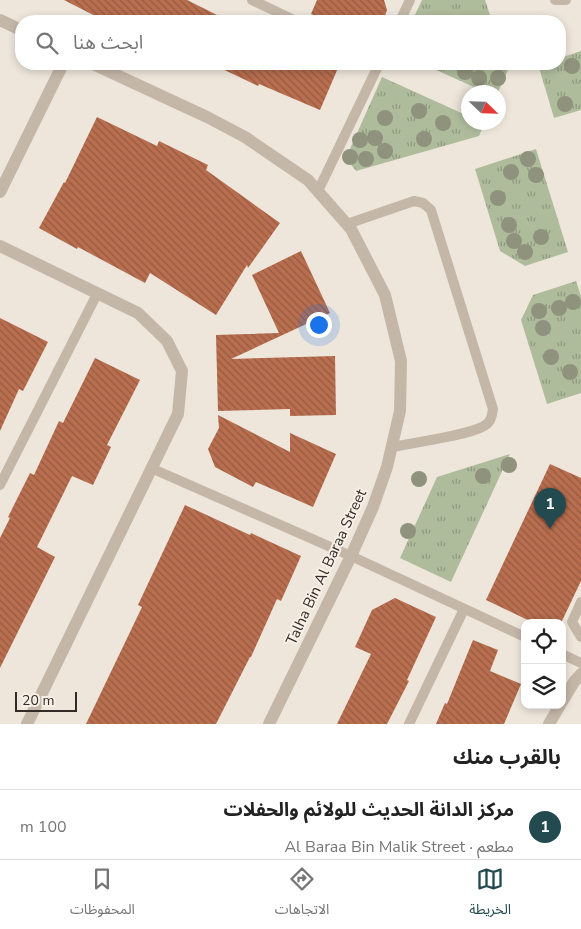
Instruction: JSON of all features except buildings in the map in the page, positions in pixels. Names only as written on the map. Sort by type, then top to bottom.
[{"type":"street","points":[[0,20],[15,27]]},
{"type":"street","points":[[0,192],[60,70]]},
{"type":"street","name":"Talha Bin Al Baraa Street","points":[[106,70],[207,117],[245,137],[308,180],[347,224],[386,295],[401,361],[400,411],[387,467],[373,507],[351,556],[269,724]]},
{"type":"street","points":[[0,246],[138,313],[168,341],[182,371],[178,414],[27,724]]},
{"type":"street","points":[[566,695],[581,674]]},
{"type":"street","points":[[549,724],[558,709]]},
{"type":"lane","points":[[252,0],[283,15]]},
{"type":"lane","points":[[403,15],[410,0]]},
{"type":"lane","points":[[555,0],[566,0]]},
{"type":"lane","points":[[318,191],[376,70]]},
{"type":"lane","points":[[347,224],[414,201],[423,203],[431,210],[493,409],[488,423],[476,430],[392,447]]},
{"type":"lane","points":[[0,485],[97,294]]},
{"type":"lane","points":[[151,468],[351,556],[521,635]]},
{"type":"lane","points":[[581,602],[572,622],[581,637]]},
{"type":"lane","points":[[409,724],[464,610]]},
{"type":"lane","points":[[566,656],[581,663]]},
{"type":"green space","points":[[422,0],[485,0],[490,15],[415,15]]},
{"type":"green space","points":[[581,51],[581,110],[554,118],[540,70],[566,70],[566,56]]},
{"type":"green space","points":[[436,70],[508,70],[501,85],[470,85]]},
{"type":"green space","points":[[382,77],[461,113],[461,130],[482,130],[479,136],[356,171],[346,158]]},
{"type":"green space","points":[[536,149],[568,252],[525,266],[500,251],[475,169]]},
{"type":"green space","points":[[576,281],[581,296],[581,393],[547,404],[521,320],[533,295]]},
{"type":"green space","points":[[510,454],[451,582],[400,558],[437,477]]},
{"type":"place","name":"مركز الدانة الحديث للولائم والحفلات","points":[[550,529]]}]
